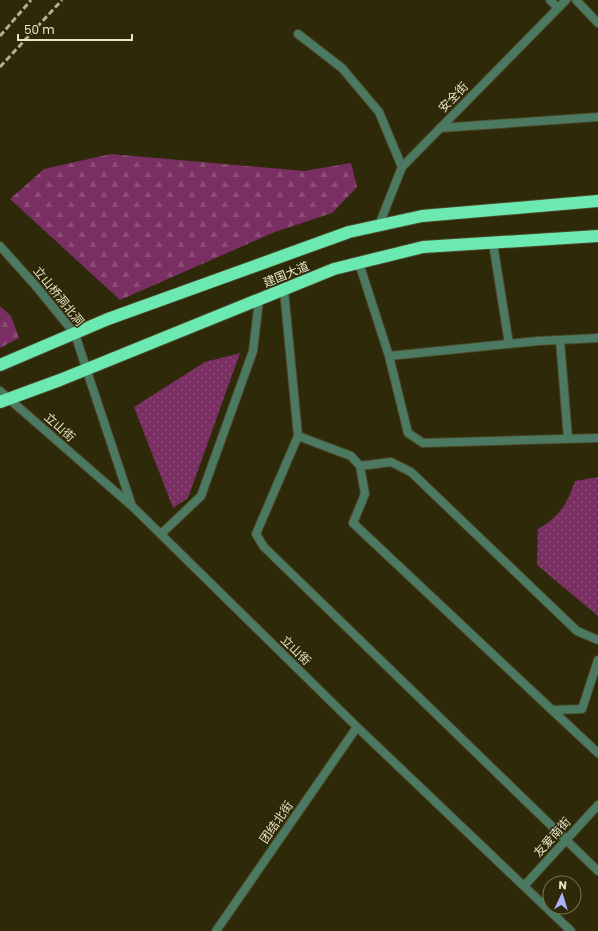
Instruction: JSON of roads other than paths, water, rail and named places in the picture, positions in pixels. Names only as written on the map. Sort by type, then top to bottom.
[{"type":"highway","name":"建国大道","points":[[0,365],[108,320],[349,232],[422,216],[598,201]]},
{"type":"highway","name":"建国大道","points":[[3,397],[60,380],[86,368],[334,269],[423,247],[598,236]]},
{"type":"street","points":[[550,0],[558,8]]},
{"type":"street","name":"安全街","points":[[380,225],[402,167],[566,0]]},
{"type":"street","points":[[576,0],[598,23]]},
{"type":"street","points":[[298,34],[342,68],[378,112],[402,167]]},
{"type":"street","points":[[440,128],[598,117]]},
{"type":"street","points":[[492,242],[509,344]]},
{"type":"street","name":"立山桥洞北洞","points":[[0,246],[35,285],[75,334],[133,507]]},
{"type":"street","points":[[359,263],[389,356],[408,433],[423,443],[598,438]]},
{"type":"street","points":[[284,290],[298,436],[256,534],[264,547],[598,871]]},
{"type":"street","points":[[161,534],[201,496],[253,351],[259,300]]},
{"type":"street","points":[[389,356],[509,344],[598,338]]},
{"type":"street","points":[[560,340],[568,439]]},
{"type":"street","name":"立山街","points":[[3,397],[133,507],[357,727],[571,931]]},
{"type":"street","points":[[298,436],[351,456],[360,466],[365,494],[353,523],[598,754]]},
{"type":"street","points":[[360,466],[391,462],[411,472],[577,631],[598,640]]},
{"type":"street","points":[[552,710],[582,709],[598,660]]},
{"type":"street","name":"团结北街","points":[[216,931],[357,727]]},
{"type":"street","name":"友爱南街","points":[[524,886],[598,805]]},
{"type":"railway","points":[[0,36],[31,0]]},
{"type":"railway","points":[[0,67],[62,0]]}]
